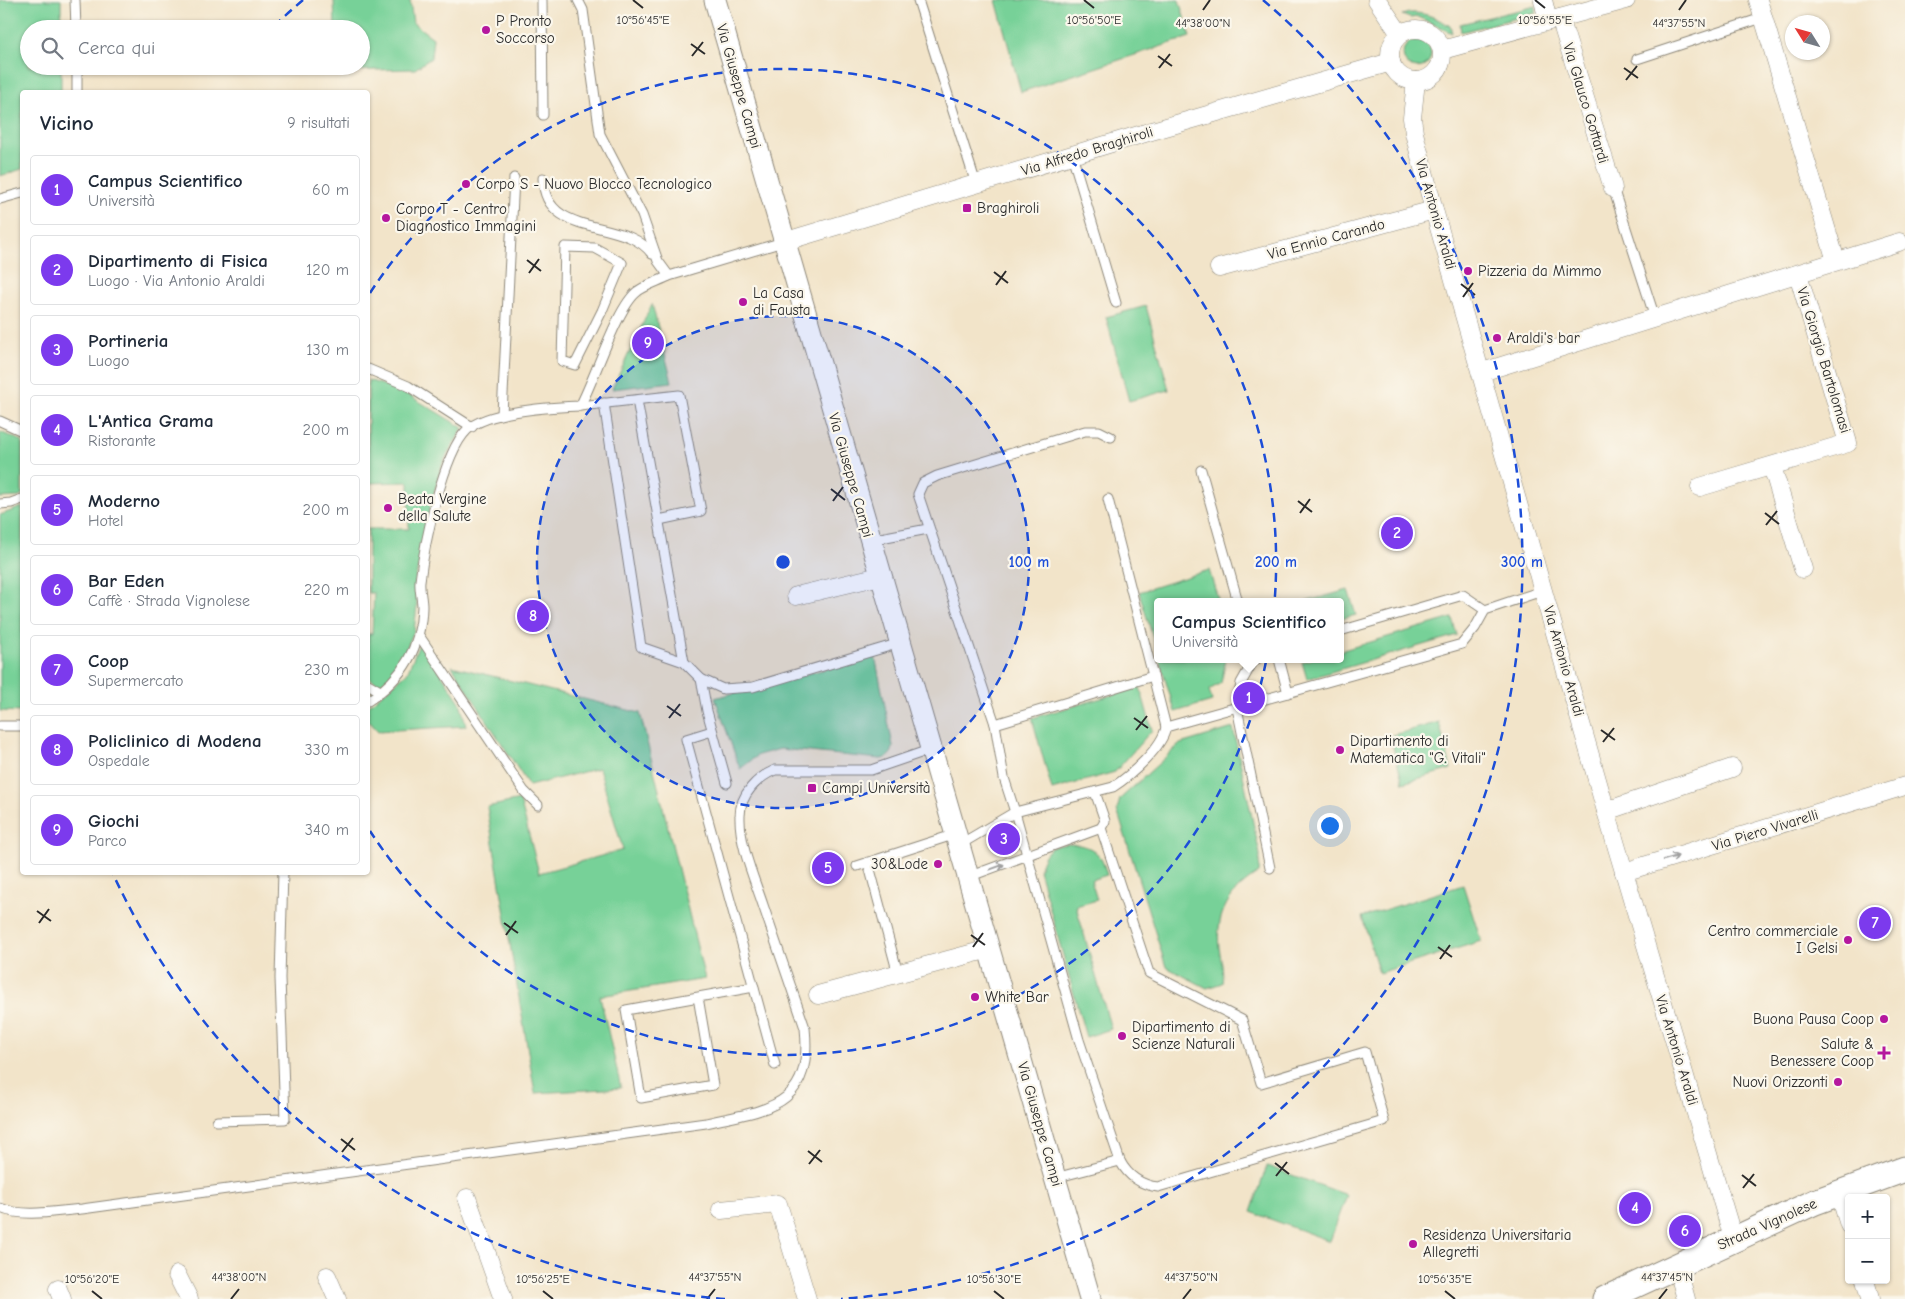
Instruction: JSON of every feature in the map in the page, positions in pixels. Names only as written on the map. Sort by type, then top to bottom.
[{"type":"main road","name":"Strada Vignolese","points":[[1605,1299],[1733,1238],[1839,1192],[1905,1169]]},
{"type":"street","name":"Via Giuseppe Campi","points":[[714,0],[1090,1299]]},
{"type":"street","points":[[1377,0],[1400,34]]},
{"type":"street","name":"Via Glauco Gottardi","points":[[1543,0],[1554,20],[1613,188]]},
{"type":"street","points":[[1442,50],[1626,0]]},
{"type":"street","points":[[1758,0],[1836,261]]},
{"type":"street","points":[[1414,28],[1429,31],[1440,42],[1442,50],[1443,58],[1436,72],[1430,77],[1416,81],[1403,78],[1391,62],[1390,52],[1393,42],[1400,34],[1414,28]]},
{"type":"street","name":"Via Alfredo Braghiroli","points":[[784,242],[1072,155],[1391,62]]},
{"type":"street","name":"Via Antonio Araldi","points":[[1416,81],[1412,118],[1414,133],[1434,210],[1482,372],[1606,811],[1733,1238]]},
{"type":"street","name":"Via Ennio Carando","points":[[1219,268],[1434,210]]},
{"type":"street","points":[[1482,372],[1899,242]]},
{"type":"street","name":"Via Giorgio Bartolomasi","points":[[1700,488],[1848,443],[1798,274]]},
{"type":"street","points":[[1772,466],[1803,569]]},
{"type":"street","points":[[796,596],[880,576]]},
{"type":"street","points":[[1606,811],[1732,768]]},
{"type":"street","name":"Via Piero Vivarelli","points":[[1624,872],[1905,786]]},
{"type":"street","points":[[818,995],[989,949]]},
{"type":"street","points":[[1839,1192],[1845,1212]]},
{"type":"street","points":[[467,1198],[503,1299]]},
{"type":"street","points":[[720,1210],[778,1204],[807,1299]]},
{"type":"street","points":[[1677,1266],[1686,1299]]},
{"type":"street","points":[[178,1275],[189,1299]]},
{"type":"street","points":[[327,1276],[337,1299]]},
{"type":"street","points":[[1866,1284],[1870,1299]]},
{"type":"lane","points":[[75,0],[76,20]]},
{"type":"lane","points":[[542,0],[542,115]]},
{"type":"lane","points":[[578,0],[583,10],[600,134],[642,215],[658,261]]},
{"type":"lane","points":[[918,0],[976,184]]},
{"type":"lane","points":[[1637,59],[1762,18]]},
{"type":"lane","points":[[77,75],[77,90]]},
{"type":"lane","points":[[1072,155],[1116,303]]},
{"type":"lane","points":[[502,414],[514,178]]},
{"type":"lane","points":[[543,178],[544,194],[555,209],[588,226],[633,237],[647,246],[669,276]]},
{"type":"lane","points":[[1613,188],[1654,318]]},
{"type":"lane","points":[[0,199],[20,194]]},
{"type":"lane","points":[[580,406],[592,384],[625,305],[638,291],[669,276],[784,242]]},
{"type":"lane","points":[[565,247],[595,248],[622,264],[602,311],[574,364],[562,361],[565,247]]},
{"type":"lane","points":[[602,311],[619,319]]},
{"type":"lane","points":[[370,370],[408,386],[472,426]]},
{"type":"lane","points":[[370,700],[403,671],[418,634],[422,607],[420,582],[435,507],[447,463],[466,430],[472,426],[502,414],[679,395],[701,511],[659,520]]},
{"type":"lane","points":[[637,400],[684,662]]},
{"type":"lane","points":[[604,403],[641,647],[684,662],[701,679],[723,689],[753,686],[900,643]]},
{"type":"lane","points":[[0,421],[20,430]]},
{"type":"lane","points":[[1101,828],[1148,973],[1242,1020],[1261,1083],[1364,1052],[1384,1121],[1158,1186],[1142,1183],[1129,1173],[1120,1161],[1079,1040],[1026,857],[1004,778],[995,724],[928,529],[918,494],[923,483],[929,479],[1085,431],[1099,431],[1111,437]]},
{"type":"lane","points":[[1201,470],[1237,598]]},
{"type":"lane","points":[[857,866],[957,840],[1015,812],[1113,787],[1123,780],[1161,743],[1166,727],[1108,499]]},
{"type":"lane","points":[[0,504],[11,504],[20,500]]},
{"type":"lane","points":[[870,540],[928,529]]},
{"type":"lane","points":[[1166,727],[1462,644],[1486,610],[1544,590]]},
{"type":"lane","points":[[1344,630],[1463,595],[1486,610]]},
{"type":"lane","points":[[418,634],[524,791],[538,805]]},
{"type":"lane","points":[[1253,663],[1242,683],[1237,708],[1270,868]]},
{"type":"lane","points":[[1280,663],[1288,693]]},
{"type":"lane","points":[[995,724],[1153,676]]},
{"type":"lane","points":[[701,679],[712,731],[727,783]]},
{"type":"lane","points":[[370,685],[380,692]]},
{"type":"lane","points":[[0,726],[20,726]]},
{"type":"lane","points":[[712,731],[686,739],[775,1065]]},
{"type":"lane","points":[[0,1208],[7,1211],[35,1213],[82,1209],[706,1122],[766,1110],[781,1101],[793,1090],[805,1069],[807,1049],[805,1028],[747,858],[740,815],[744,800],[753,785],[763,775],[775,770],[871,770],[932,749]]},
{"type":"lane","points":[[968,878],[1101,828],[1105,821],[1094,792]]},
{"type":"lane","points":[[868,862],[898,974]]},
{"type":"lane","points":[[217,1121],[285,1119],[280,978],[283,875]]},
{"type":"lane","points":[[698,997],[713,1085],[641,1098],[626,1010],[698,997],[754,987]]},
{"type":"lane","points":[[1055,1178],[1120,1161]]},
{"type":"green space","points":[[0,0],[61,0],[61,20],[20,20],[20,75],[61,75],[61,90],[20,90],[20,170],[0,176]]},
{"type":"green space","points":[[334,0],[410,0],[413,23],[433,38],[431,58],[415,69],[370,70],[370,20],[335,20]]},
{"type":"green space","points":[[996,0],[1179,0],[1190,37],[1021,92]]},
{"type":"green space","points":[[1536,6],[1536,13],[1461,32],[1460,24]]},
{"type":"green space","points":[[1420,13],[1436,18],[1450,26],[1452,33],[1418,17],[1410,18],[1402,15]]},
{"type":"green space","points":[[1417,40],[1427,44],[1431,54],[1427,64],[1417,68],[1407,64],[1403,54],[1407,44]]},
{"type":"green space","points":[[652,304],[672,382],[612,389]]},
{"type":"green space","points":[[1146,306],[1169,390],[1129,401],[1106,317]]},
{"type":"green space","points":[[370,381],[402,391],[463,428],[443,462],[430,506],[415,582],[417,606],[414,631],[399,666],[380,685],[370,678],[370,634],[372,634],[374,593],[370,593],[370,529],[409,529],[409,482],[370,483]]},
{"type":"green space","points":[[0,432],[20,440],[20,497],[0,498]]},
{"type":"green space","points":[[20,508],[20,712],[0,711],[0,515]]},
{"type":"green space","points":[[1209,570],[1218,598],[1154,598],[1154,641],[1139,592]]},
{"type":"green space","points":[[1348,590],[1356,615],[1344,618],[1344,598],[1319,598]]},
{"type":"green space","points":[[1452,618],[1457,635],[1307,679],[1302,663],[1344,663],[1344,650]]},
{"type":"green space","points":[[420,642],[460,702],[466,726],[378,731],[370,722],[370,704],[407,673]]},
{"type":"green space","points":[[875,656],[893,746],[888,756],[881,759],[780,749],[758,755],[740,769],[715,698]]},
{"type":"green space","points":[[1160,663],[1225,663],[1221,683],[1209,690],[1212,701],[1175,712]]},
{"type":"green space","points":[[452,666],[640,713],[705,979],[600,996],[621,1088],[535,1093],[487,807],[520,800],[539,873],[623,850],[599,768],[529,786]]},
{"type":"green space","points":[[1140,687],[1152,730],[1115,772],[1052,790],[1032,718]]},
{"type":"green space","points":[[1439,722],[1451,769],[1403,783],[1390,736]]},
{"type":"green space","points":[[1233,728],[1260,855],[1259,873],[1240,887],[1222,914],[1218,936],[1222,983],[1207,988],[1166,967],[1117,810],[1120,799],[1180,744]]},
{"type":"green space","points":[[1068,844],[1084,846],[1095,851],[1105,867],[1107,875],[1091,880],[1097,900],[1076,906],[1111,1029],[1086,1037],[1039,870],[1048,851],[1056,846]]},
{"type":"green space","points":[[1463,885],[1481,941],[1379,973],[1362,917]]},
{"type":"green space","points":[[1267,1166],[1347,1195],[1330,1241],[1251,1212]]},
{"type":"place","name":"P Pronto Soccorso","points":[[486,30]]},
{"type":"place","name":"Corpo S - Nuovo Blocco Tecnologico","points":[[466,184]]},
{"type":"place","name":"Braghiroli","points":[[967,208]]},
{"type":"place","name":"Corpo T - Centro Diagnostico Immagini","points":[[386,218]]},
{"type":"place","name":"Pizzeria da Mimmo","points":[[1468,271]]},
{"type":"place","name":"La Casa di Fausta","points":[[743,302]]},
{"type":"place","name":"Araldi's bar","points":[[1497,338]]},
{"type":"place","name":"Giochi","points":[[648,343]]},
{"type":"place","name":"Beata Vergine della Salute","points":[[388,508]]},
{"type":"place","name":"Dipartimento di Fisica","points":[[1397,533]]},
{"type":"place","name":"Policlinico di Modena","points":[[533,616]]},
{"type":"place","name":"Campus Scientifico","points":[[1249,698]]},
{"type":"place","name":"Dipartimento di Matematica \"G. Vitali\"","points":[[1340,750]]},
{"type":"place","name":"Campi Università","points":[[812,788]]},
{"type":"place","name":"Portineria","points":[[1004,839]]},
{"type":"place","name":"30&Lode","points":[[938,864]]},
{"type":"place","name":"Moderno","points":[[828,868]]},
{"type":"place","name":"Coop","points":[[1875,923]]},
{"type":"place","name":"Centro commerciale I Gelsi","points":[[1848,940]]},
{"type":"place","name":"White Bar","points":[[975,997]]},
{"type":"place","name":"Buona Pausa Coop","points":[[1884,1019]]},
{"type":"place","name":"Dipartimento di Scienze Naturali","points":[[1122,1036]]},
{"type":"place","name":"Salute & Benessere Coop","points":[[1884,1053]]},
{"type":"place","name":"Nuovi Orizzonti","points":[[1838,1082]]},
{"type":"place","name":"L'Antica Grama","points":[[1635,1208]]},
{"type":"place","name":"Bar Eden","points":[[1685,1231]]},
{"type":"place","name":"Residenza Universitaria Allegretti","points":[[1413,1244]]}]
